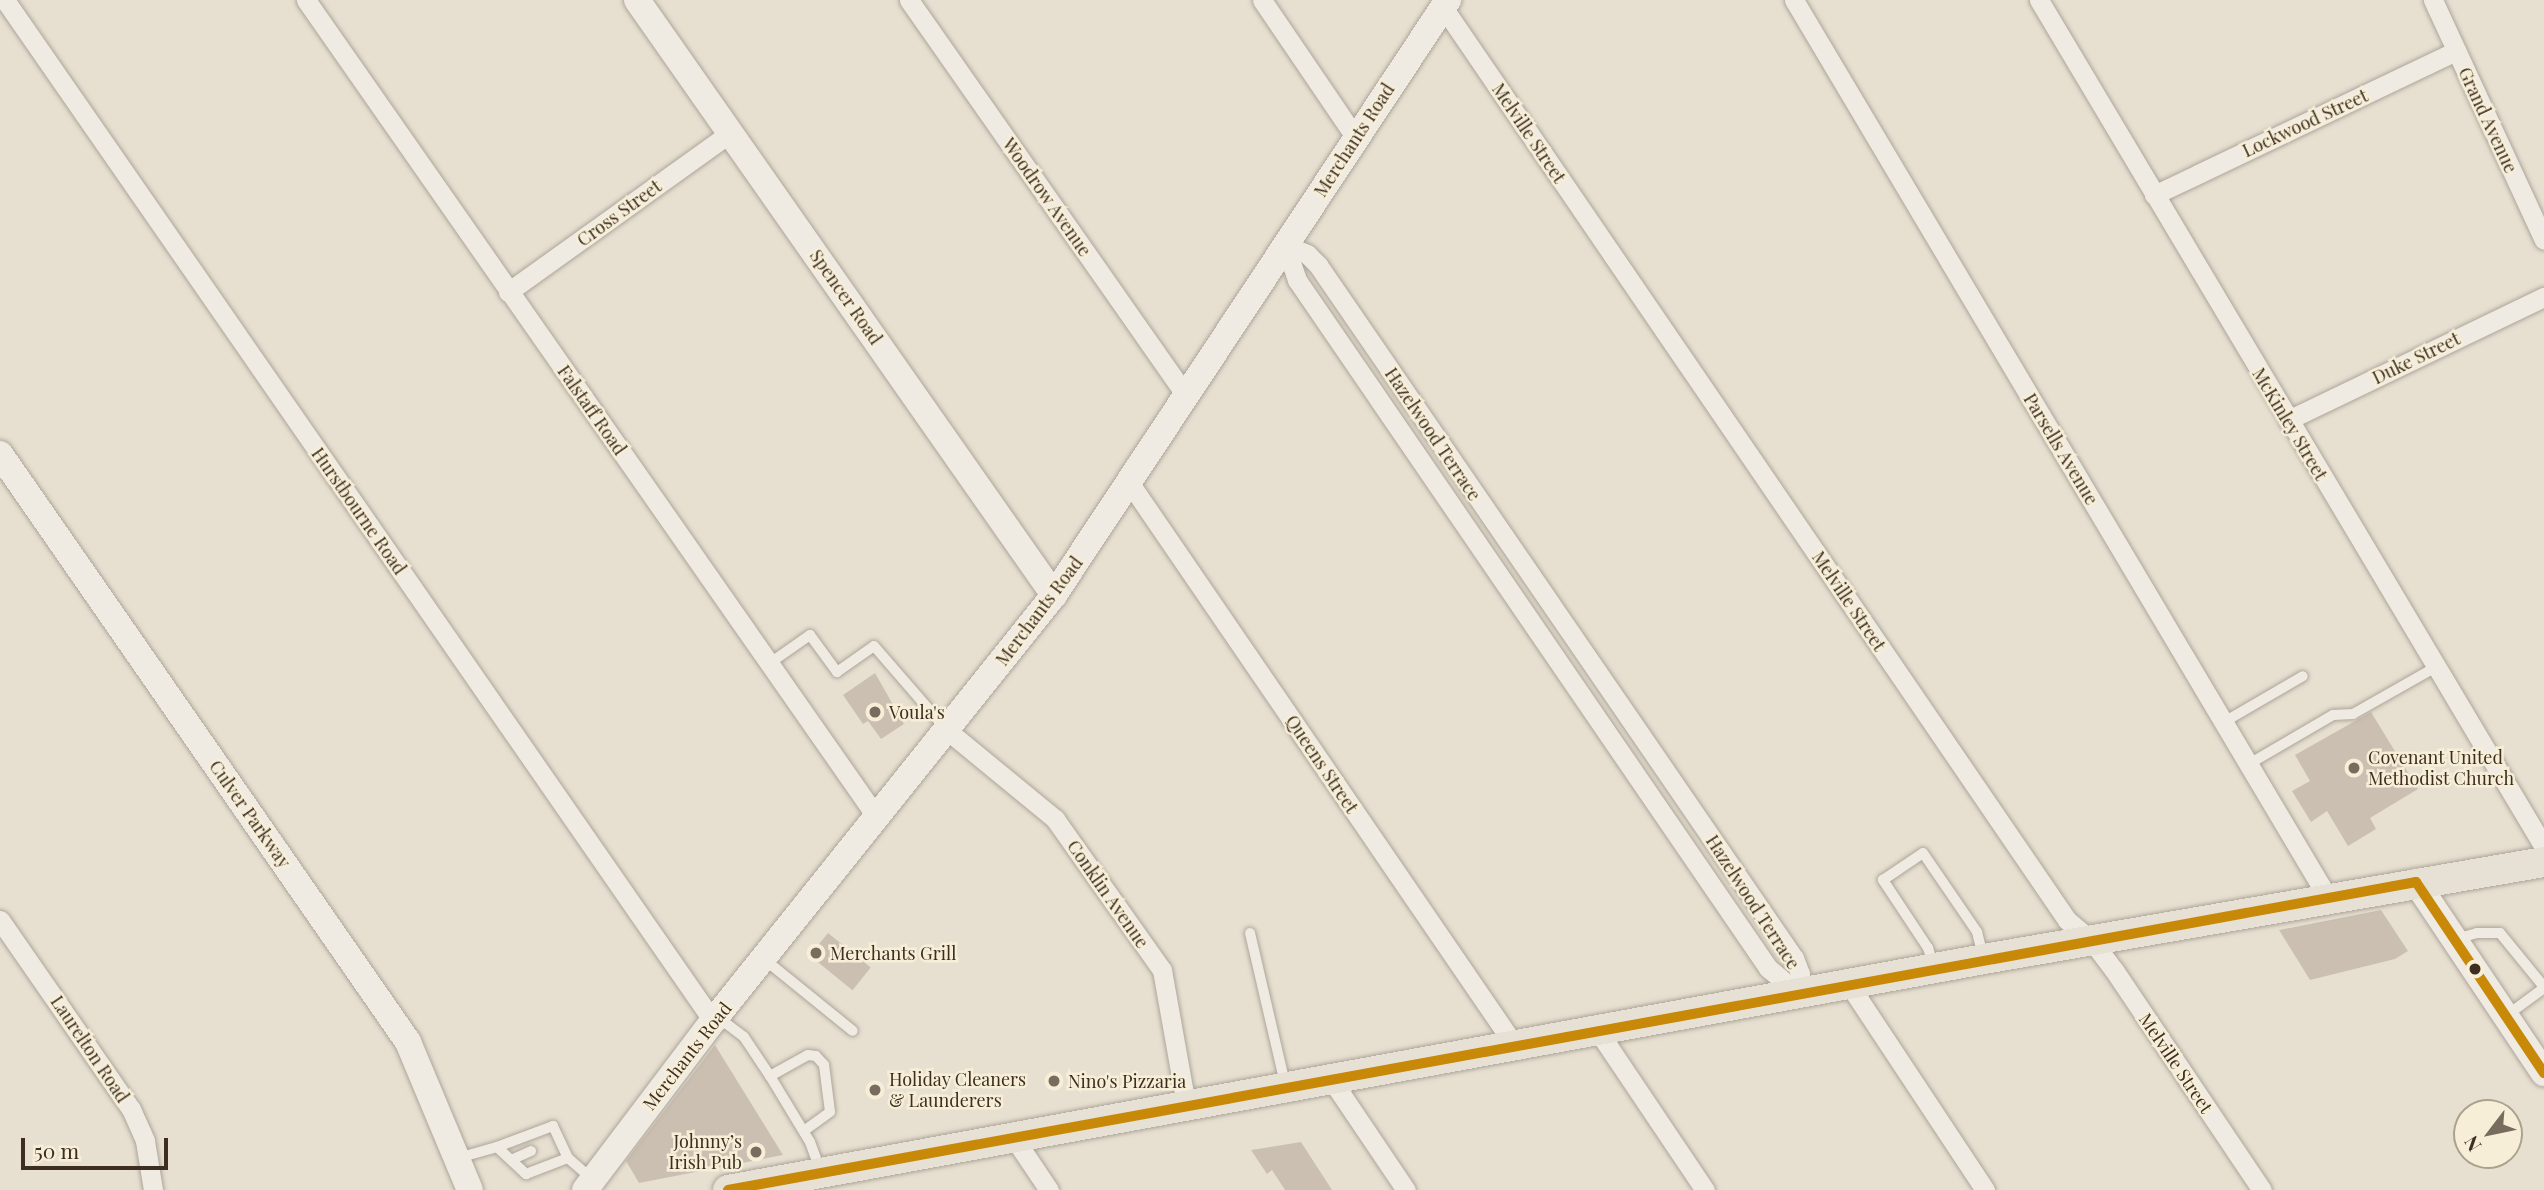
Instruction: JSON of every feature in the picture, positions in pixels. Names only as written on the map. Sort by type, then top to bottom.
[{"type":"main road","points":[[741,1189],[1186,1105],[1850,986],[1984,959],[2416,882],[2544,862]]},
{"type":"street","name":"Hurstbourne Road","points":[[5,0],[715,1019]]},
{"type":"street","name":"Falstaff Road","points":[[306,0],[878,819]]},
{"type":"street","name":"Spencer Road","points":[[637,0],[1054,595]]},
{"type":"street","name":"Woodrow Avenue","points":[[909,0],[1185,394]]},
{"type":"street","points":[[1262,0],[1355,137]]},
{"type":"street","name":"Parsells Avenue","points":[[1794,0],[2328,898]]},
{"type":"street","name":"McKinley Street","points":[[2039,0],[2544,847]]},
{"type":"street","name":"Grand Avenue","points":[[2433,0],[2544,240]]},
{"type":"street","name":"Merchants Road","points":[[589,1185],[715,1019],[878,819],[1054,595],[1445,4]]},
{"type":"street","name":"Melville Street","points":[[1445,4],[2067,920],[2092,941],[2262,1190]]},
{"type":"street","name":"Lockwood Street","points":[[2154,195],[2456,51]]},
{"type":"street","name":"Cross Street","points":[[508,292],[730,133]]},
{"type":"street","name":"Hazelwood Terrace","points":[[1285,245],[1307,254],[1318,265],[1794,958],[1800,974],[1800,995]]},
{"type":"street","name":"Hazelwood Terrace","points":[[1285,245],[1297,280],[1513,597],[1768,968],[1800,995]]},
{"type":"street","name":"Duke Street","points":[[2288,420],[2544,297]]},
{"type":"street","name":"Culver Parkway","points":[[0,454],[408,1042],[470,1190]]},
{"type":"street","name":"Queens Street","points":[[1129,482],[1515,1046]]},
{"type":"street","name":"Conklin Avenue","points":[[948,731],[1055,819],[1162,970],[1186,1105]]},
{"type":"street","points":[[2416,882],[2544,1073]]},
{"type":"street","name":"Laurelton Road","points":[[0,920],[131,1109],[145,1141],[153,1190]]},
{"type":"street","points":[[1850,986],[1985,1190]]},
{"type":"street","points":[[1598,1031],[1705,1190]]},
{"type":"street","points":[[1331,1079],[1406,1190]]},
{"type":"street","points":[[1014,1138],[1049,1190]]},
{"type":"lane","points":[[1513,597],[1535,581]]},
{"type":"lane","points":[[770,663],[810,635],[837,672],[874,646],[948,731]]},
{"type":"lane","points":[[2249,764],[2333,716],[2353,714],[2436,667]]},
{"type":"lane","points":[[2224,722],[2303,676]]},
{"type":"lane","points":[[1934,969],[1928,947],[1883,880],[1923,853],[1977,932],[1984,959]]},
{"type":"lane","points":[[1250,933],[1286,1087]]},
{"type":"lane","points":[[2455,940],[2477,933],[2500,933],[2544,988],[2506,1016]]},
{"type":"lane","points":[[764,960],[853,1031]]},
{"type":"lane","points":[[715,1019],[744,1037],[804,1131],[821,1173]]},
{"type":"lane","points":[[770,1076],[808,1055],[816,1056],[824,1065],[830,1112],[804,1131]]},
{"type":"lane","points":[[457,1158],[498,1147],[553,1126],[555,1141],[589,1185]]},
{"type":"lane","points":[[498,1147],[526,1174],[568,1158]]},
{"type":"lane","points":[[511,1160],[531,1151]]},
{"type":"building","name":"Voula's","points":[[875,673],[904,724],[881,739],[868,721],[863,724],[843,695]]},
{"type":"building","name":"Covenant United Methodist Church","points":[[2371,712],[2418,789],[2370,818],[2376,829],[2348,846],[2327,811],[2311,822],[2292,791],[2310,781],[2295,755]]},
{"type":"building","points":[[2381,910],[2408,951],[2395,959],[2310,980],[2279,930]]},
{"type":"building","points":[[828,933],[871,968],[852,990],[810,956]]},
{"type":"building","points":[[715,1045],[783,1155],[639,1183],[626,1161]]},
{"type":"building","points":[[1301,1142],[1332,1190],[1285,1190],[1272,1170],[1267,1174],[1251,1150]]},
{"type":"transit line","points":[[2416,882],[2544,1073]]},
{"type":"transit line","points":[[728,1190],[2416,882]]},
{"type":"place","name":"Voula's","points":[[875,712]]},
{"type":"place","name":"Covenant United Methodist Church","points":[[2354,768]]},
{"type":"place","name":"Merchants Grill","points":[[816,953]]},
{"type":"place","name":"Nino's Pizzaria","points":[[1054,1081]]},
{"type":"place","name":"Holiday Cleaners & Launderers","points":[[875,1090]]},
{"type":"place","name":"Johnny’s Irish Pub","points":[[756,1152]]}]
